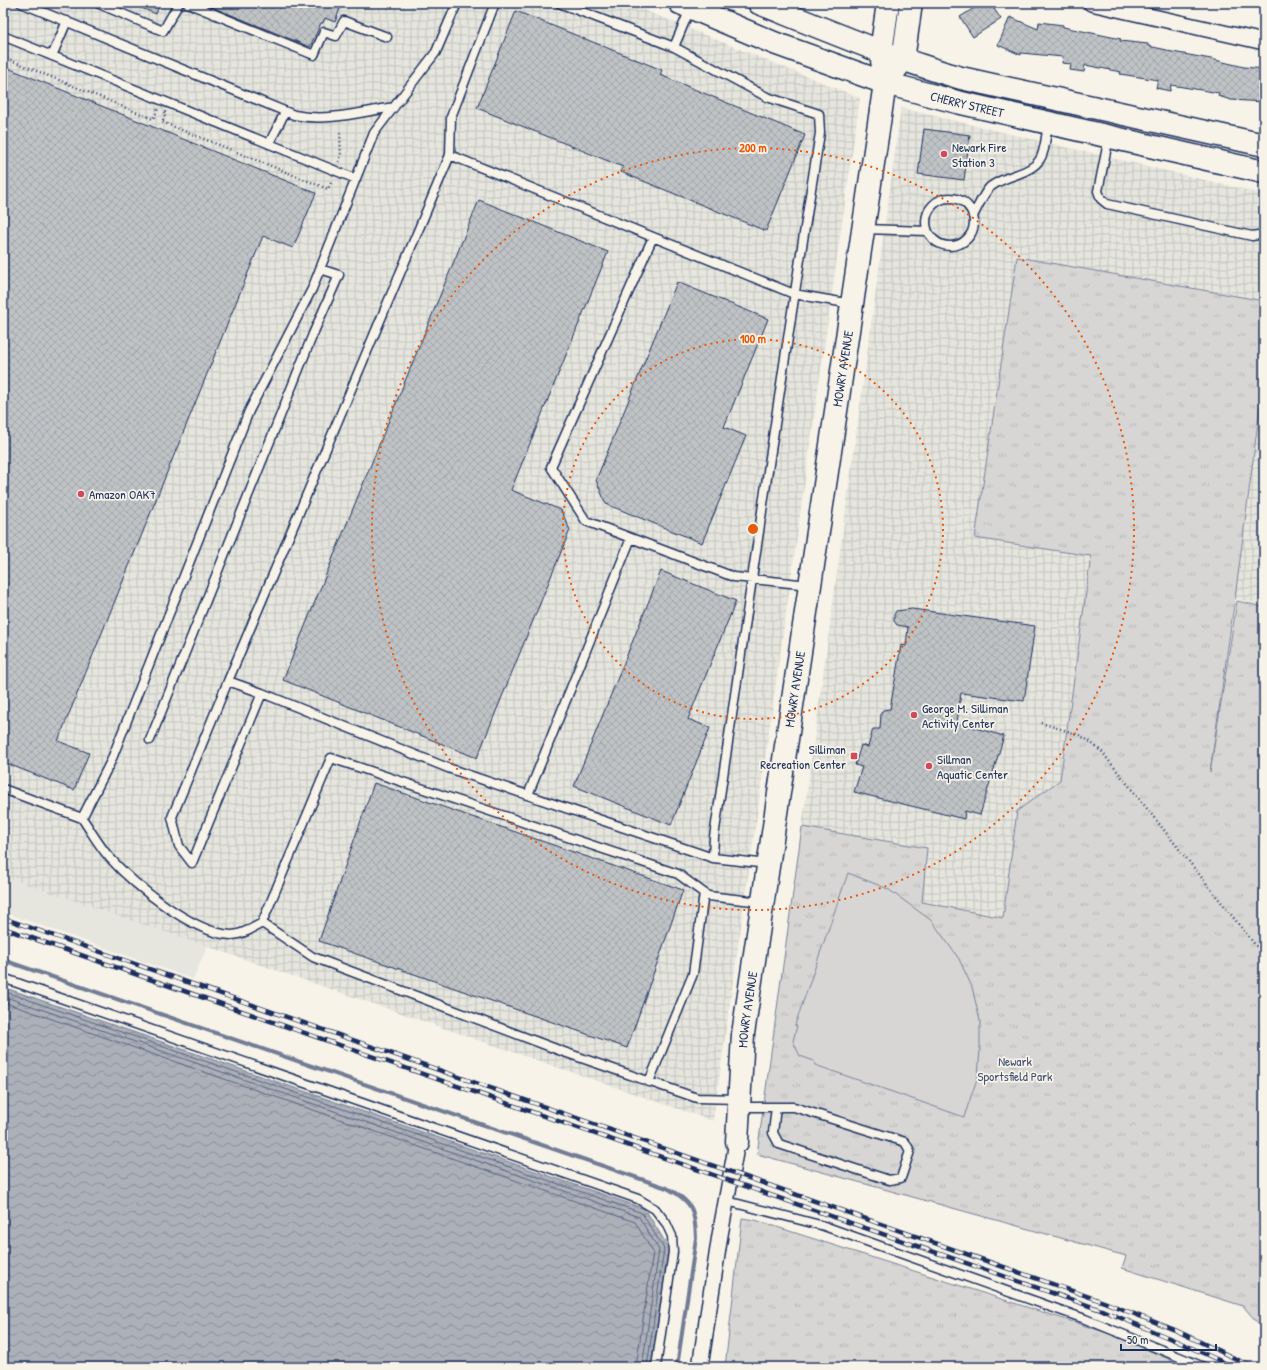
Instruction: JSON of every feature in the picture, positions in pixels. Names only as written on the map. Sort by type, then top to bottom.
[{"type":"main road","name":"CHERRY STREET","points":[[759,3],[881,52],[961,78],[1264,145]]},
{"type":"main road","name":"MOWRY AVENUE","points":[[737,1142],[743,1034],[884,83],[881,52],[888,3]]},
{"type":"main road","points":[[884,83],[903,60],[911,3]]},
{"type":"main road","name":"CHERRY STREET","points":[[685,5],[774,42],[884,83],[949,100],[1264,172]]},
{"type":"street","points":[[1091,3],[1264,42]]},
{"type":"street","name":"MOWRY AVENUE","points":[[700,1367],[715,1264],[737,1142]]},
{"type":"lane","points":[[21,3],[294,115],[308,118],[332,118],[394,107]]},
{"type":"lane","points":[[97,3],[163,31],[179,3]]},
{"type":"lane","points":[[187,3],[314,55],[324,32],[336,36],[344,21],[387,37]]},
{"type":"lane","points":[[82,818],[111,761],[249,411],[311,290],[374,134],[436,52],[457,3]]},
{"type":"lane","points":[[262,693],[192,863],[180,846],[172,816],[450,155],[451,117],[495,3]]},
{"type":"lane","points":[[559,3],[674,47],[767,97],[819,114],[820,133],[794,294],[714,837],[714,858]]},
{"type":"lane","points":[[674,47],[685,5]]},
{"type":"lane","points":[[52,56],[67,22]]},
{"type":"lane","points":[[3,36],[356,179]]},
{"type":"lane","points":[[269,144],[285,112]]},
{"type":"lane","points":[[973,216],[988,188],[998,181],[1029,171],[1037,164],[1042,154],[1048,122]]},
{"type":"lane","points":[[1109,136],[1098,191],[1101,199],[1107,204],[1252,236],[1264,234]]},
{"type":"lane","points":[[450,155],[794,294],[852,304]]},
{"type":"lane","points":[[942,199],[958,199],[965,203],[973,216],[974,224],[971,231],[967,238],[961,243],[945,245],[932,238],[927,231],[926,216],[935,202],[942,199]]},
{"type":"lane","points":[[863,229],[927,231]]},
{"type":"lane","points":[[653,237],[551,467],[586,521],[734,577],[810,585]]},
{"type":"lane","points":[[150,740],[313,334],[339,275],[320,269]]},
{"type":"lane","points":[[528,795],[631,538]]},
{"type":"lane","points":[[228,681],[262,693],[448,768],[714,858],[768,864]]},
{"type":"lane","points":[[3,789],[82,818],[110,857],[153,897],[176,913],[210,930],[232,935],[248,931],[262,923],[331,758],[678,874],[708,896],[762,902]]},
{"type":"lane","points":[[649,1082],[693,974],[704,892]]},
{"type":"lane","points":[[262,923],[313,957],[556,1049],[649,1082],[697,1098],[776,1107],[794,1107],[905,1142],[910,1152],[901,1178],[890,1180],[779,1144],[772,1134],[776,1107]]},
{"type":"lane","points":[[3,978],[638,1199],[655,1209],[666,1223],[672,1236],[673,1252],[656,1367]]},
{"type":"lane","points":[[727,1201],[824,1226],[1085,1319],[1204,1367]]},
{"type":"path","points":[[3,58],[153,119],[158,109],[166,113],[162,122],[328,189],[332,180]]},
{"type":"path","points":[[338,163],[341,154],[340,131]]},
{"type":"path","points":[[1041,723],[1077,734],[1089,741],[1102,752],[1264,956]]},
{"type":"shaded area","points":[[3,3],[627,3],[860,98],[713,1121],[3,876]]},
{"type":"shaded area","name":"Newark Sportsfield Park","points":[[901,108],[1264,194],[1264,605],[1235,599],[1140,1260],[757,1154]]},
{"type":"shaded area","points":[[3,839],[211,938],[193,979],[3,912]]},
{"type":"green space","name":"Newark Sportsfield Park","points":[[1017,257],[1264,301],[1264,376],[1235,598],[1210,772],[1237,601],[1264,607],[1264,1330],[1243,1306],[1122,1268],[1126,1256],[757,1154],[802,827],[927,848],[922,902],[1003,918],[1017,811],[1060,780],[1091,556],[975,538]]},
{"type":"green space","points":[[848,873],[888,889],[932,921],[959,959],[972,987],[980,1021],[978,1076],[964,1117],[815,1065],[814,1061],[800,1056],[793,1041],[797,1026],[795,1025]]},
{"type":"green space","points":[[742,1218],[755,1220],[1117,1336],[1186,1367],[725,1367]]},
{"type":"water","points":[[3,987],[645,1209],[669,1248],[651,1367],[3,1367]]},
{"type":"building","points":[[129,3],[160,3],[156,14]]},
{"type":"building","points":[[202,3],[342,3],[335,22],[325,18],[323,23],[321,23],[310,47]]},
{"type":"building","points":[[982,3],[990,3],[1001,19],[973,37],[960,17]]},
{"type":"building","points":[[516,11],[662,70],[660,75],[805,135],[766,231],[621,172],[623,167],[477,108]]},
{"type":"building","points":[[1010,17],[1038,29],[1039,22],[1063,25],[1063,27],[1121,39],[1120,41],[1148,44],[1148,46],[1167,51],[1244,67],[1264,69],[1264,102],[1231,100],[1218,96],[1219,93],[1171,85],[1170,91],[1156,88],[1158,80],[1120,74],[1121,72],[1085,65],[1084,72],[1070,70],[1071,64],[1062,63],[1063,57],[1021,53],[1021,55],[998,45]]},
{"type":"building","name":"Amazon OAK7","points":[[3,66],[316,193],[293,248],[263,236],[58,741],[89,753],[74,790],[3,762]]},
{"type":"building","name":"Newark Fire Station 3","points":[[924,129],[970,135],[964,180],[918,174]]},
{"type":"building","points":[[479,200],[608,252],[511,490],[561,510],[570,530],[477,758],[283,680]]},
{"type":"building","points":[[677,282],[768,319],[724,427],[746,436],[702,543],[606,504],[596,480]]},
{"type":"building","points":[[661,571],[736,601],[688,719],[710,728],[671,825],[574,786]]},
{"type":"building","name":"George M. Silliman Activity Center","points":[[912,609],[1035,626],[1024,701],[961,693],[957,723],[1004,736],[980,815],[965,811],[964,819],[854,792],[862,767],[855,765],[861,745],[868,747],[873,729],[880,729],[881,713],[883,710],[890,709],[901,645],[906,646],[908,627],[897,625],[894,621],[894,615],[896,611]]},
{"type":"building","points":[[374,783],[683,890],[627,1048],[319,941]]},
{"type":"waterway","points":[[3,960],[667,1188],[676,1193],[691,1208],[695,1220],[696,1238],[677,1367]]},
{"type":"railway","points":[[3,918],[1104,1302],[1175,1330],[1253,1367]]},
{"type":"railway","points":[[3,928],[1104,1311],[1234,1367]]},
{"type":"place","name":"Newark Fire Station 3","points":[[944,154]]},
{"type":"place","name":"Amazon OAK7","points":[[81,494]]},
{"type":"place","name":"George M. Silliman Activity Center","points":[[914,715]]},
{"type":"place","name":"Silliman Recreation Center","points":[[854,756]]},
{"type":"place","name":"Sillman Aquatic Center","points":[[929,766]]}]
